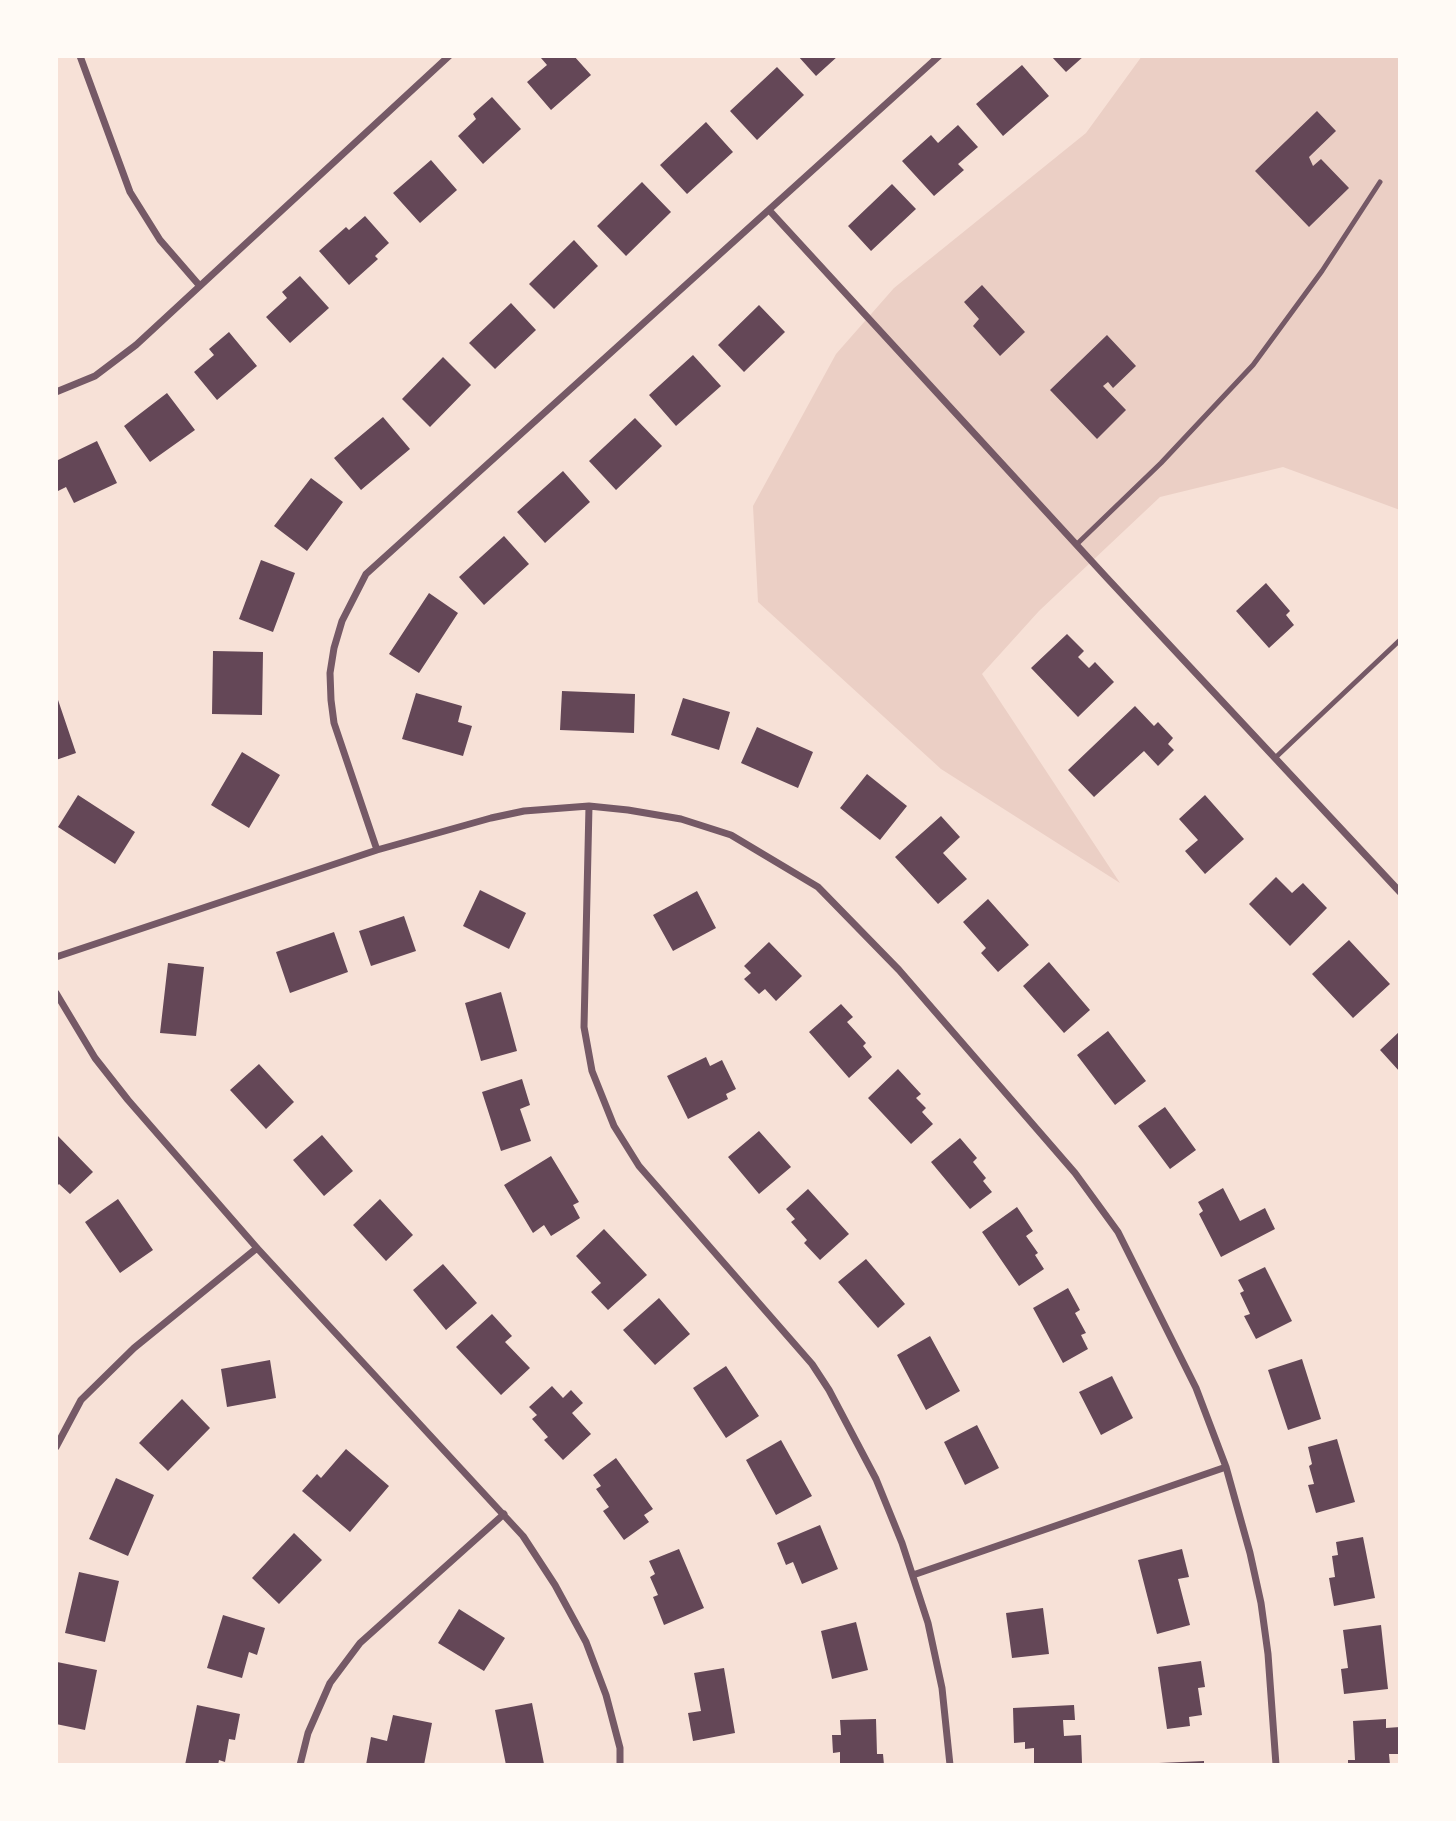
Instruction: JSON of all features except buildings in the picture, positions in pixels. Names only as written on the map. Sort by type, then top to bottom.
[{"type":"street","points":[[80,56],[130,192],[160,240],[199,285]]},
{"type":"street","points":[[56,392],[96,376],[136,345],[449,56]]},
{"type":"street","points":[[377,850],[334,723],[330,673],[342,621],[366,574],[939,56]]},
{"type":"street","points":[[769,210],[1400,892]]},
{"type":"street","points":[[589,806],[584,1027],[592,1071],[614,1126],[639,1166],[812,1364],[829,1390],[876,1479],[913,1575],[928,1623],[942,1688],[950,1765]]},
{"type":"street","points":[[56,957],[377,850],[524,811],[589,806],[681,819],[731,835],[818,887],[899,970],[1076,1172],[1118,1232],[1196,1388],[1226,1468],[1261,1603],[1276,1765]]},
{"type":"street","points":[[56,993],[95,1059],[120,1090],[257,1248],[523,1536],[555,1585],[586,1642],[606,1695],[620,1748],[620,1765]]},
{"type":"street","points":[[56,1447],[81,1400],[90,1391],[161,1324],[257,1248]]},
{"type":"street","points":[[913,1575],[1226,1468]]},
{"type":"street","points":[[300,1765],[308,1733],[330,1683],[360,1643],[504,1514]]},
{"type":"lane","points":[[1077,544],[1161,463],[1253,365],[1322,271],[1380,182]]},
{"type":"lane","points":[[1275,758],[1400,640]]},
{"type":"shaded area","points":[[1142,56],[1400,56],[1400,510],[1283,467],[1160,497],[1039,611],[982,674],[1120,883],[941,769],[758,602],[753,506],[836,354],[894,288],[1086,133]]}]
